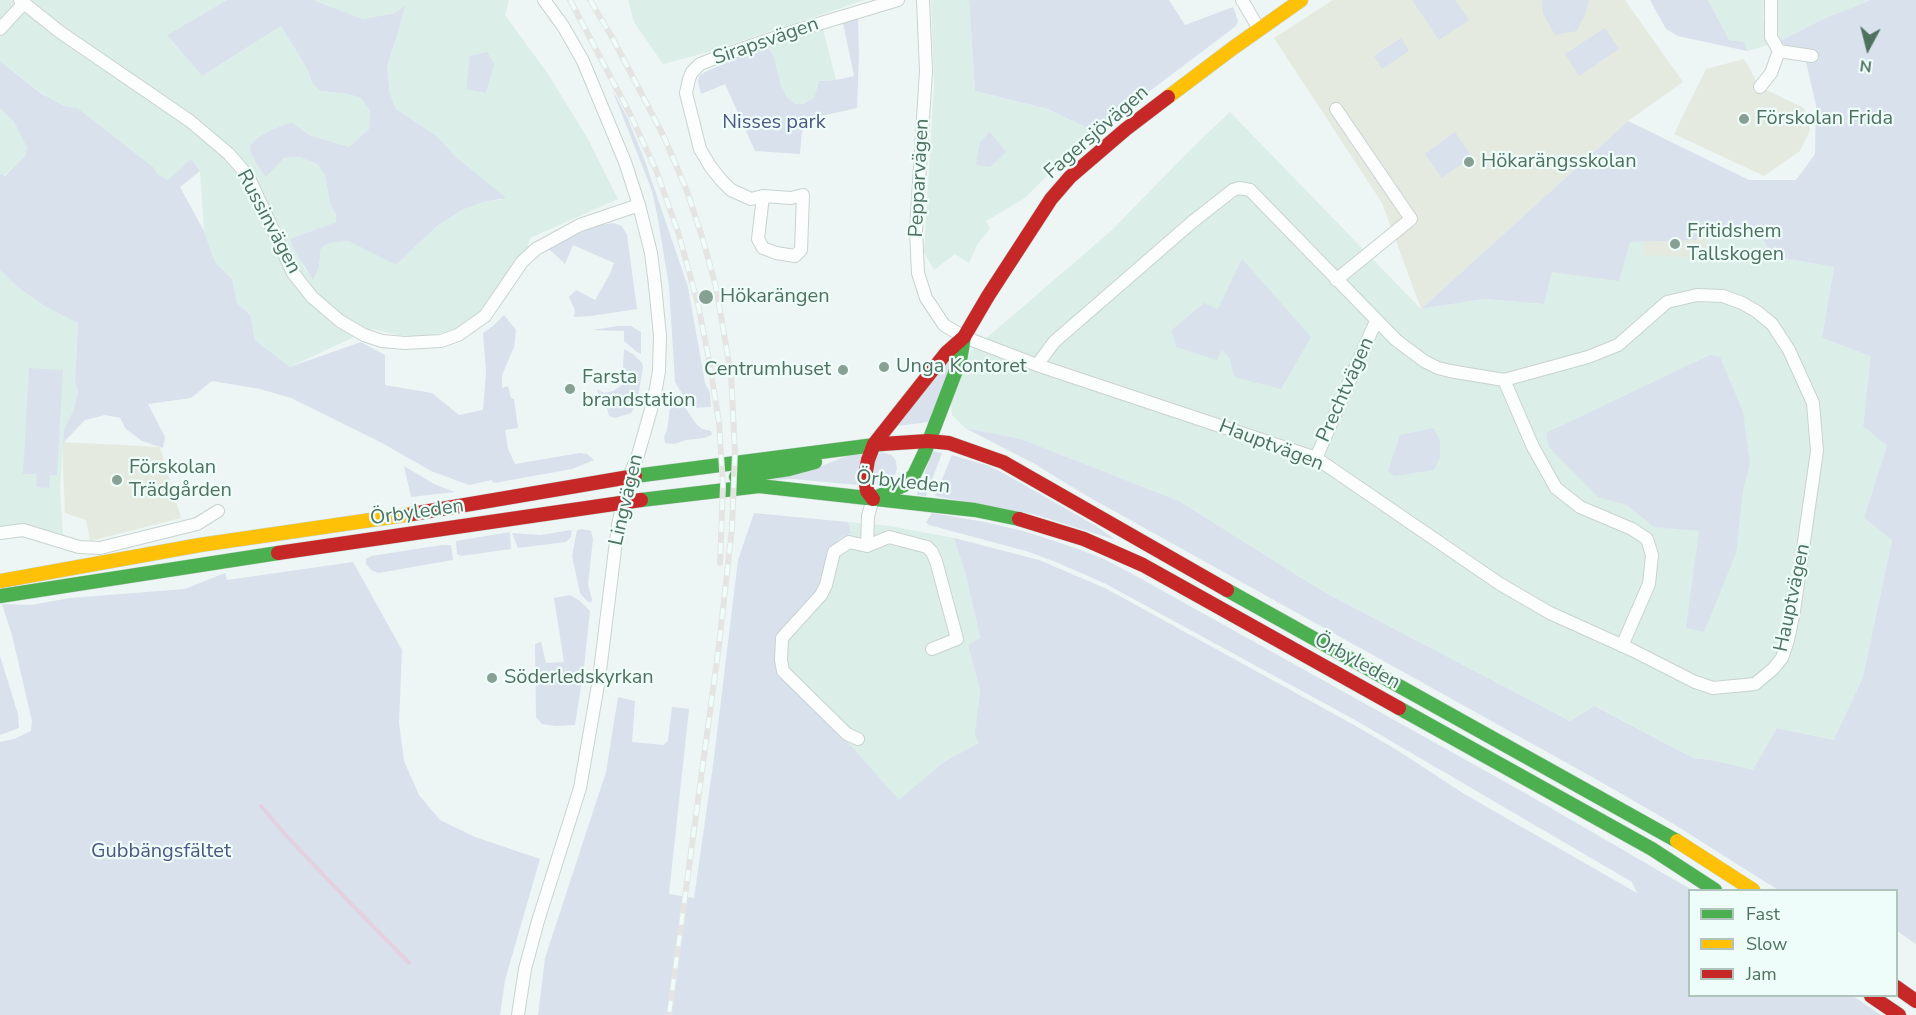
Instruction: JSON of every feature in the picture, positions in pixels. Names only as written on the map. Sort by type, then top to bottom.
[{"type":"main road","name":"Fagersjövägen","points":[[874,444],[946,353],[964,337],[1051,199],[1070,177],[1126,129],[1301,0]]},
{"type":"main road","name":"Fagersjövägen","points":[[873,499],[903,485],[914,475],[960,360],[964,337]]},
{"type":"main road","name":"Örbyleden","points":[[0,582],[201,545],[464,506],[629,477],[874,444],[928,441],[959,446],[1002,462],[1038,481],[1245,600],[1664,832],[1750,889]]},
{"type":"main road","points":[[873,499],[867,491],[865,477],[874,444]]},
{"type":"main road","name":"Örbyleden","points":[[0,596],[789,470],[819,461],[838,450]]},
{"type":"main road","name":"Örbyleden","points":[[625,497],[759,486],[975,510],[1017,518],[1084,539],[1143,565],[1652,849],[1712,889]]},
{"type":"main road","points":[[1898,988],[1916,1000]]},
{"type":"main road","points":[[1872,997],[1899,1015]]},
{"type":"street","name":"Lingvägen","points":[[518,1015],[525,969],[537,921],[580,788],[598,689],[618,525],[629,477],[646,429],[659,371],[660,336],[651,253],[625,162],[583,61],[563,26],[544,0]]},
{"type":"street","name":"Sirapsvägen","points":[[763,196],[758,239],[763,248],[795,256],[801,250],[803,195],[791,198],[763,196],[751,199],[732,190],[721,180],[700,149],[686,93],[692,72],[700,64],[713,59],[798,30],[898,0]]},
{"type":"street","name":"Pepparvägen","points":[[923,0],[926,71],[916,230],[918,273],[926,298],[944,325],[964,337]]},
{"type":"street","points":[[1242,0],[1259,29]]},
{"type":"street","points":[[1760,87],[1771,73],[1779,51],[1771,36],[1771,0]]},
{"type":"street","name":"Russinvägen","points":[[0,29],[22,2],[60,33],[190,121],[229,154],[248,176],[293,273],[312,297],[340,321],[364,334],[382,340],[405,344],[441,341],[458,335],[485,316],[522,262],[536,249],[580,225],[639,205]]},
{"type":"street","points":[[1779,51],[1812,56]]},
{"type":"street","points":[[1336,109],[1411,219],[1336,280]]},
{"type":"street","name":"Hauptvägen","points":[[964,337],[1037,365],[1316,458],[1500,584],[1550,613],[1668,670],[1713,688],[1755,684],[1782,658],[1794,610],[1817,451],[1813,403],[1790,350],[1772,324],[1742,303],[1723,296],[1697,295],[1667,302],[1618,345],[1588,357],[1504,380],[1450,371],[1438,368],[1407,350],[1376,321],[1250,190],[1239,188],[1233,190],[1191,224],[1054,342],[1037,365]]},
{"type":"street","name":"Prechtvägen","points":[[1316,458],[1376,321]]},
{"type":"street","points":[[1504,380],[1533,447],[1557,488],[1580,507],[1632,529],[1647,538],[1652,555],[1649,585],[1622,646]]},
{"type":"street","points":[[867,546],[868,516],[873,499]]},
{"type":"street","points":[[0,533],[23,530],[79,547],[100,548],[197,524],[218,511]]},
{"type":"street","points":[[858,739],[847,734],[783,671],[781,660],[782,638],[821,595],[826,585],[834,552],[849,542],[867,546],[889,537],[927,547],[936,561],[957,639],[932,649]]},
{"type":"shaded area","points":[[0,0],[227,0],[167,35],[202,76],[281,26],[306,67],[313,84],[320,91],[361,98],[370,111],[369,129],[349,147],[309,135],[292,122],[266,177],[284,158],[299,157],[317,164],[325,175],[336,222],[291,239],[306,272],[319,267],[321,248],[329,243],[348,241],[396,265],[437,226],[462,210],[483,202],[503,199],[456,157],[438,137],[396,109],[390,94],[387,66],[404,7],[395,13],[363,19],[313,0],[509,0],[505,15],[548,74],[588,139],[618,199],[530,238],[528,247],[482,312],[466,324],[446,332],[423,337],[371,329],[290,367],[255,340],[251,316],[237,303],[232,279],[215,262],[204,231],[200,171],[191,160],[168,180],[153,178],[0,61]]},
{"type":"shaded area","points":[[628,0],[865,0],[705,53],[663,64],[634,22]]},
{"type":"shaded area","points":[[931,0],[969,0],[975,91],[1048,109],[1100,134],[1071,152],[1025,198],[986,221],[990,229],[978,243],[969,263],[955,254],[934,270],[924,252],[934,86]]},
{"type":"shaded area","name":"Hökarängsskolan","points":[[1333,0],[1625,0],[1683,82],[1628,121],[1421,309],[1382,203],[1274,38]]},
{"type":"shaded area","points":[[1708,0],[1764,0],[1763,19],[1768,45],[1747,51],[1743,42],[1729,40]]},
{"type":"shaded area","points":[[1776,0],[1871,0],[1823,19],[1780,41],[1773,9]]},
{"type":"shaded area","points":[[823,29],[836,80],[819,81],[814,98],[803,104],[795,104],[787,97],[781,85],[773,54],[768,48]]},
{"type":"shaded area","name":"Förskolan Frida","points":[[1744,59],[1760,87],[1804,108],[1810,130],[1800,151],[1764,176],[1674,134],[1706,69]]},
{"type":"shaded area","points":[[0,108],[14,122],[27,148],[25,156],[4,176],[0,174]]},
{"type":"shaded area","points":[[1230,112],[1421,309],[1484,299],[1544,304],[1552,272],[1630,242],[1696,240],[1705,224],[1760,231],[1771,256],[1834,267],[1822,338],[1872,355],[1863,426],[1888,446],[1864,518],[1892,540],[1863,677],[1835,740],[1777,728],[1753,771],[1711,760],[1693,758],[1596,706],[1570,721],[1324,592],[1179,501],[1021,439],[965,428],[952,415],[950,399],[968,354],[1112,230]]},
{"type":"shaded area","name":"Fritidshem Tallskogen","points":[[1646,229],[1707,234],[1705,258],[1644,255]]},
{"type":"shaded area","points":[[0,269],[78,323],[75,381],[78,392],[73,411],[64,429],[60,489],[63,535],[23,525],[0,527]]},
{"type":"shaded area","name":"Förskolan Trädgården","points":[[62,442],[160,447],[181,518],[90,541],[86,520],[65,513]]},
{"type":"shaded area","points":[[848,522],[890,526],[954,538],[966,576],[980,639],[968,645],[980,691],[979,743],[945,761],[899,801],[779,666],[778,651],[833,547],[839,539],[851,533]]},
{"type":"green space","points":[[227,0],[313,0],[363,19],[395,13],[405,6],[387,66],[390,94],[396,109],[438,137],[456,157],[506,198],[483,202],[462,210],[437,226],[396,265],[348,241],[329,243],[321,248],[319,267],[313,280],[290,239],[336,222],[325,175],[317,164],[299,157],[284,158],[266,177],[256,163],[250,150],[251,145],[269,131],[292,122],[309,135],[349,147],[369,129],[370,111],[361,98],[320,91],[313,84],[306,67],[281,26],[202,76],[167,35]]},
{"type":"green space","points":[[969,0],[1169,0],[1185,25],[1233,7],[1238,21],[1236,26],[1138,100],[1100,134],[1048,109],[975,91]]},
{"type":"green space","points":[[1412,0],[1455,0],[1469,20],[1439,40]]},
{"type":"green space","points":[[1542,0],[1589,0],[1577,31],[1555,35],[1543,13]]},
{"type":"green space","points":[[1650,0],[1708,0],[1729,40],[1744,42],[1747,51],[1678,36],[1666,29]]},
{"type":"green space","points":[[1871,0],[1916,0],[1916,944],[1898,932],[1898,889],[1776,889],[1672,823],[1601,782],[1087,496],[1033,463],[965,428],[1021,439],[1179,501],[1324,592],[1570,721],[1595,706],[1693,758],[1753,770],[1777,728],[1834,740],[1863,677],[1892,540],[1864,518],[1887,446],[1863,426],[1871,356],[1822,338],[1834,267],[1771,256],[1760,231],[1705,224],[1696,240],[1630,242],[1619,281],[1552,272],[1544,304],[1484,299],[1421,309],[1628,121],[1749,180],[1796,180],[1815,154],[1816,105],[1806,62],[1780,41],[1823,19]]},
{"type":"green space","name":"Nisses park","points":[[858,18],[857,108],[817,117],[808,123],[802,132],[800,154],[755,151],[725,84],[701,94],[699,76],[741,56],[768,48],[773,54],[781,85],[787,97],[795,104],[803,104],[814,98],[819,81],[854,76],[843,23]]},
{"type":"green space","points":[[1605,28],[1619,49],[1579,76],[1565,54]]},
{"type":"green space","points":[[1401,38],[1409,51],[1382,69],[1374,56]]},
{"type":"green space","points":[[487,52],[494,64],[486,93],[466,89],[470,56]]},
{"type":"green space","points":[[0,61],[42,94],[64,106],[77,108],[154,168],[158,175],[168,180],[191,159],[200,171],[180,187],[204,231],[215,262],[232,279],[237,303],[251,316],[255,340],[290,367],[361,342],[385,355],[385,385],[432,393],[459,415],[483,410],[486,372],[483,333],[504,315],[516,330],[514,347],[502,375],[502,388],[508,386],[511,398],[514,399],[518,428],[505,430],[508,449],[515,464],[580,453],[587,454],[594,460],[572,469],[494,483],[492,480],[469,485],[431,471],[382,443],[291,398],[260,389],[212,381],[191,398],[148,404],[165,437],[163,448],[142,441],[126,429],[120,418],[105,415],[85,420],[63,443],[64,429],[73,411],[78,392],[75,381],[78,323],[45,306],[18,287],[0,270],[0,174],[5,176],[25,156],[27,148],[14,122],[0,108]]},
{"type":"green space","points":[[612,89],[627,117],[645,161],[688,287],[705,383],[710,392],[711,407],[691,408],[675,382],[669,286],[657,214],[652,191]]},
{"type":"green space","points":[[990,132],[1006,152],[990,167],[976,165],[980,142]]},
{"type":"green space","points":[[1455,132],[1472,157],[1442,178],[1425,154]]},
{"type":"green space","points":[[613,223],[622,226],[627,235],[637,309],[574,317],[575,310],[569,297],[576,290],[595,300],[614,263],[573,245],[565,264],[549,249],[556,242],[599,225]]},
{"type":"green space","points":[[1242,259],[1311,337],[1281,389],[1234,377],[1230,359],[1222,349],[1217,360],[1176,347],[1172,330],[1204,303],[1218,309]]},
{"type":"green space","points":[[631,326],[641,332],[641,354],[624,341],[624,331],[593,330]]},
{"type":"green space","points":[[624,349],[633,354],[643,367],[637,403],[631,413],[615,418],[609,416],[606,404],[600,402],[597,389],[604,393],[613,391],[622,385]]},
{"type":"green space","points":[[1710,355],[1720,357],[1743,412],[1750,463],[1743,490],[1736,553],[1704,632],[1686,628],[1699,531],[1654,527],[1627,505],[1598,497],[1549,447],[1546,433]]},
{"type":"green space","points":[[948,361],[953,363],[929,422],[897,426]]},
{"type":"green space","points":[[29,368],[63,370],[57,475],[50,475],[49,488],[36,487],[37,474],[23,474]]},
{"type":"green space","points":[[672,392],[697,425],[711,431],[712,435],[674,444],[665,443],[664,437]]},
{"type":"green space","points":[[1434,428],[1440,441],[1440,457],[1434,470],[1394,476],[1388,471],[1400,435]]},
{"type":"green space","points":[[933,451],[942,453],[926,496],[917,495],[917,493]]},
{"type":"green space","points":[[882,452],[892,455],[897,469],[890,482],[879,485],[872,483],[875,456]]},
{"type":"green space","points":[[862,454],[858,485],[793,479],[770,480],[803,473],[847,456]]},
{"type":"green space","points":[[952,455],[989,466],[1003,473],[1096,526],[1116,540],[1033,514],[935,496]]},
{"type":"green space","points":[[404,466],[434,484],[455,492],[411,497]]},
{"type":"green space","points":[[754,513],[848,522],[851,533],[839,539],[833,547],[822,586],[786,627],[779,665],[899,800],[945,761],[979,743],[975,734],[980,691],[968,645],[980,638],[966,576],[954,538],[1039,560],[1105,588],[1354,725],[1466,795],[1637,893],[1632,882],[1355,720],[1106,584],[1026,551],[929,525],[926,522],[932,513],[985,522],[1027,532],[1104,559],[1525,793],[1690,889],[1688,889],[1688,997],[1854,997],[1881,1015],[538,1015],[545,958],[606,772],[618,697],[635,701],[632,742],[663,745],[668,741],[672,707],[689,709],[669,894],[694,898],[738,560]]},
{"type":"green space","points":[[572,530],[571,537],[566,542],[518,548],[512,533],[540,535]]},
{"type":"green space","points":[[577,530],[591,531],[593,539],[588,585],[591,603],[580,593],[572,556]]},
{"type":"green space","points":[[510,532],[511,549],[461,556],[457,554],[456,541]]},
{"type":"green space","points":[[451,545],[453,560],[378,573],[366,564],[366,559],[371,556]]},
{"type":"green space","name":"Gubbängsfältet","points":[[353,562],[402,650],[399,723],[404,761],[419,795],[440,820],[475,837],[540,859],[505,980],[500,1015],[0,1015],[0,742],[14,739],[31,731],[32,721],[12,635],[2,604],[31,605],[70,598],[185,589],[225,573],[227,580]]},
{"type":"green space","points":[[570,595],[590,611],[575,725],[542,724],[536,717],[535,644],[541,642],[546,663],[564,662],[554,598]]},
{"type":"green space","points":[[0,656],[18,714],[19,728],[0,735]]},
{"type":"waterway","points":[[261,806],[329,881],[409,963]]},
{"type":"railway","points":[[570,0],[629,112],[656,170],[678,232],[698,304],[719,423],[723,485],[720,563]]},
{"type":"railway","points":[[590,0],[664,137],[687,191],[716,287],[731,375],[735,452],[732,528],[719,645],[669,1015]]},
{"type":"traffic: fast","points":[[875,498],[904,485],[914,475],[960,360],[964,337]]},
{"type":"traffic: fast","points":[[635,476],[882,444]]},
{"type":"traffic: fast","points":[[736,477],[789,469],[815,462]]},
{"type":"traffic: fast","points":[[641,500],[759,486],[975,510],[1019,519]]},
{"type":"traffic: fast","points":[[0,596],[278,553]]},
{"type":"traffic: fast","points":[[1227,590],[1677,841]]},
{"type":"traffic: fast","points":[[1399,708],[1652,849],[1713,889]]},
{"type":"traffic: slow","points":[[1168,97],[1301,0]]},
{"type":"traffic: slow","points":[[0,581],[200,545],[412,514]]},
{"type":"traffic: slow","points":[[1677,841],[1751,889]]},
{"type":"traffic: jam","points":[[873,499],[867,491],[865,477],[874,444],[946,353],[964,337],[1051,199],[1070,177],[1168,97]]},
{"type":"traffic: jam","points":[[882,444],[928,441],[949,443],[1003,462],[1227,590]]},
{"type":"traffic: jam","points":[[412,514],[635,476]]},
{"type":"traffic: jam","points":[[278,553],[641,500]]},
{"type":"traffic: jam","points":[[1019,519],[1084,539],[1143,565],[1399,708]]},
{"type":"traffic: jam","points":[[1898,988],[1916,1001]]},
{"type":"traffic: jam","points":[[1872,997],[1899,1015]]},
{"type":"place","name":"Förskolan Frida","points":[[1744,119]]},
{"type":"place","name":"Hökarängsskolan","points":[[1469,162]]},
{"type":"place","name":"Fritidshem Tallskogen","points":[[1675,244]]},
{"type":"place","name":"Hökarängen","points":[[706,297]]},
{"type":"place","name":"Unga Kontoret","points":[[884,367]]},
{"type":"place","name":"Centrumhuset","points":[[843,370]]},
{"type":"place","name":"Farsta brandstation","points":[[570,389]]},
{"type":"place","name":"Förskolan Trädgården","points":[[117,480]]},
{"type":"place","name":"Söderledskyrkan","points":[[492,678]]}]
